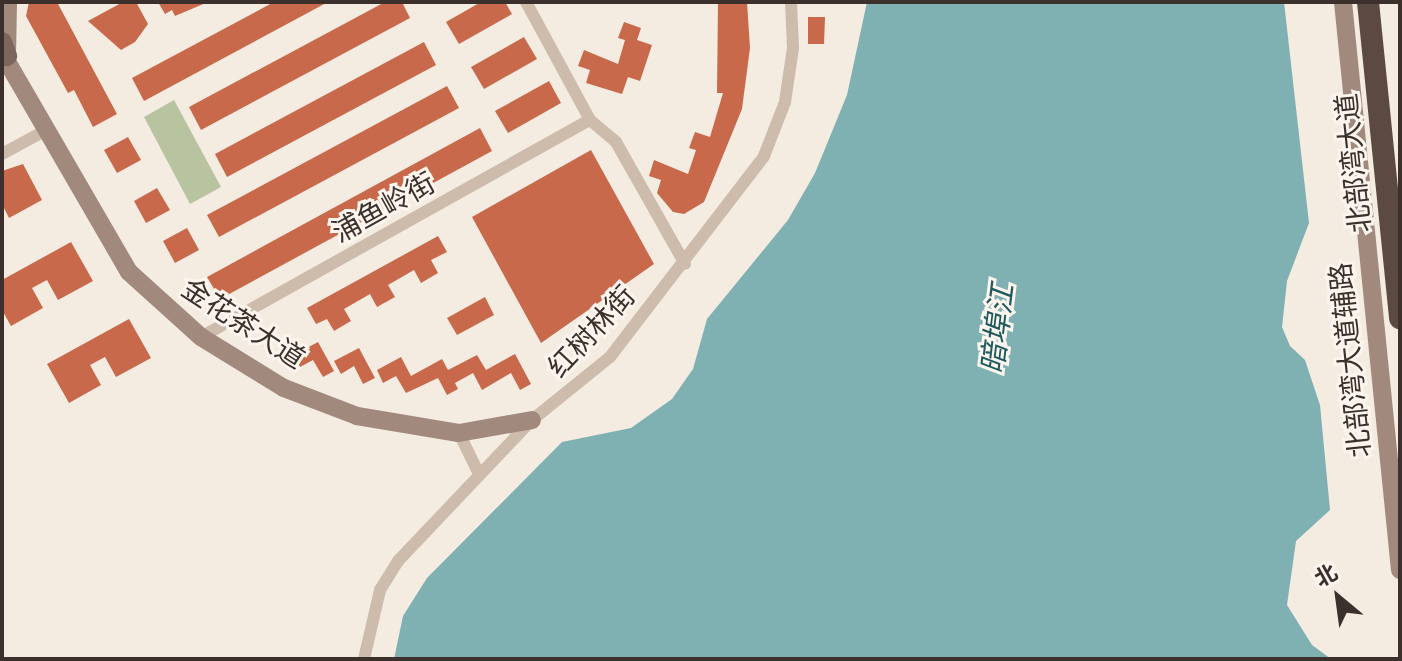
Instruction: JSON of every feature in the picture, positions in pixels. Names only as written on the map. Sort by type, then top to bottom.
[{"type":"highway","name":"北部湾大道","points":[[1368,2],[1400,318]]},
{"type":"street","points":[[3,50],[8,2]]},
{"type":"street","points":[[526,2],[590,120],[616,142],[685,264]]},
{"type":"street","name":"红树林街","points":[[364,659],[380,590],[392,571],[532,420],[610,357],[685,264],[764,156],[785,102],[793,48],[791,2]]},
{"type":"street","name":"北部湾大道辅路","points":[[1343,2],[1400,570]]},
{"type":"street","name":"金花茶大道","points":[[3,50],[129,272],[201,337],[284,388],[357,416],[459,433],[532,420]]},
{"type":"street","name":"浦鱼岭街","points":[[201,337],[590,120]]},
{"type":"street","points":[[2,154],[48,129]]},
{"type":"street","points":[[459,433],[479,474]]},
{"type":"green space","points":[[174,100],[221,187],[190,204],[144,117]]},
{"type":"water","name":"暗埠江","points":[[867,2],[1284,2],[1309,223],[1287,281],[1282,327],[1290,346],[1305,360],[1320,405],[1330,510],[1296,541],[1287,605],[1312,645],[1331,659],[394,659],[403,616],[427,578],[562,442],[631,428],[672,399],[693,369],[707,319],[788,220],[815,173],[847,95]]},
{"type":"building","points":[[29,2],[57,2],[117,114],[93,127],[74,90],[68,93],[26,16]]},
{"type":"building","points":[[123,2],[136,2],[148,24],[135,42],[121,50],[88,21]]},
{"type":"building","points":[[158,2],[208,2],[175,16],[172,10],[165,14]]},
{"type":"building","points":[[274,2],[328,2],[144,101],[132,78]]},
{"type":"building","points":[[385,2],[402,2],[410,18],[201,130],[189,107]]},
{"type":"building","points":[[481,2],[505,2],[512,14],[459,44],[446,22]]},
{"type":"building","points":[[718,2],[747,2],[750,48],[742,109],[704,202],[684,214],[673,212],[657,193],[661,180],[649,176],[654,160],[688,174],[696,150],[689,148],[695,132],[710,137],[723,93],[717,93]]},
{"type":"building","points":[[808,17],[825,17],[824,44],[808,44]]},
{"type":"building","points":[[624,22],[641,28],[637,40],[652,45],[640,81],[628,77],[622,94],[586,83],[590,70],[578,66],[584,50],[618,64],[625,40],[618,38]]},
{"type":"building","points":[[524,37],[537,59],[484,89],[471,67]]},
{"type":"building","points":[[424,42],[436,65],[227,177],[215,154]]},
{"type":"building","points":[[549,81],[561,103],[508,133],[495,111]]},
{"type":"building","points":[[447,86],[459,108],[219,237],[207,215]]},
{"type":"building","points":[[480,128],[492,151],[220,299],[207,277]]},
{"type":"building","points":[[128,137],[141,160],[117,173],[104,150]]},
{"type":"building","points":[[591,150],[654,264],[541,343],[472,217]]},
{"type":"building","points":[[23,164],[42,200],[9,218],[2,204],[2,171]]},
{"type":"building","points":[[157,188],[170,210],[146,223],[134,201]]},
{"type":"building","points":[[187,228],[199,250],[175,263],[163,241]]},
{"type":"building","points":[[438,236],[447,252],[431,260],[438,273],[421,283],[414,270],[388,285],[395,297],[377,307],[370,294],[344,309],[351,321],[334,331],[327,319],[316,324],[307,308]]},
{"type":"building","points":[[71,242],[93,281],[58,300],[47,280],[32,288],[43,308],[11,326],[2,310],[2,280]]},
{"type":"building","points":[[485,297],[494,315],[457,335],[447,318]]},
{"type":"building","points":[[129,319],[151,358],[116,377],[105,357],[90,365],[101,385],[69,403],[47,364]]},
{"type":"building","points":[[318,342],[334,371],[323,377],[313,360],[300,367],[294,355]]},
{"type":"building","points":[[359,348],[375,378],[363,384],[354,366],[341,374],[334,361]]},
{"type":"building","points":[[515,354],[531,384],[520,390],[511,373],[482,390],[473,373],[455,383],[458,389],[447,395],[438,378],[406,393],[396,376],[383,383],[377,370],[401,357],[411,376],[442,359],[448,370],[477,355],[486,370]]}]
